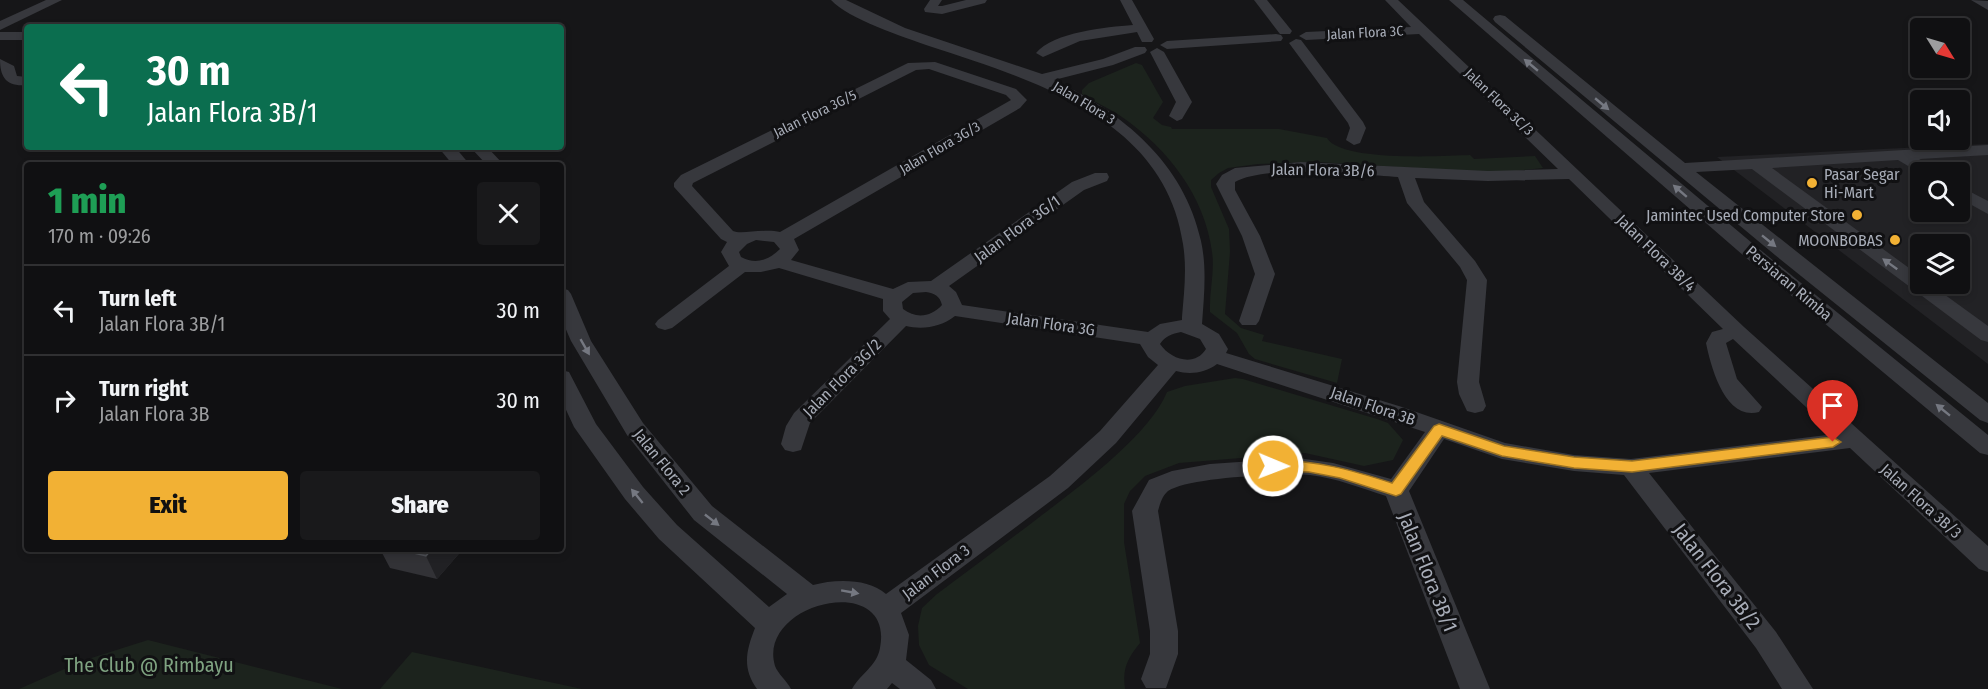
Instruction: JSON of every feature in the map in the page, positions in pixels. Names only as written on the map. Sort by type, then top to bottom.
[{"type":"street","points":[[0,27],[56,0]]},
{"type":"street","name":"Jalan Flora 3","points":[[837,0],[872,19],[910,35],[1041,78],[1106,114],[1125,129],[1147,151],[1184,211],[1192,241],[1195,288],[1191,328]]},
{"type":"street","points":[[936,0],[930,9],[942,10],[981,0]]},
{"type":"street","points":[[1126,0],[1143,39]]},
{"type":"street","points":[[1043,53],[1056,45],[1101,32],[1143,39],[1162,48],[1281,34],[1260,0]]},
{"type":"street","name":"Jalan Flora 3C/3","points":[[1391,0],[1575,174]]},
{"type":"street","name":"Persiaran Rimba","points":[[1455,0],[1751,252],[1988,447]]},
{"type":"street","name":"Persiaran Rimba","points":[[1476,0],[1680,168],[1988,415]]},
{"type":"street","points":[[1977,0],[1988,6]]},
{"type":"street","points":[[0,27],[24,28]]},
{"type":"street","name":"Jalan Flora 3C","points":[[1281,34],[1301,40],[1423,30]]},
{"type":"street","points":[[0,36],[24,36]]},
{"type":"street","points":[[1067,91],[1072,85],[1143,39]]},
{"type":"street","points":[[1301,40],[1355,122],[1358,128],[1354,140]]},
{"type":"street","points":[[1162,48],[1184,102],[1177,116]]},
{"type":"street","points":[[1041,78],[1108,62]]},
{"type":"street","points":[[0,63],[9,69],[10,78],[15,81],[24,81]]},
{"type":"street","name":"Jalan Flora 3G/5","points":[[739,242],[727,235],[683,187],[683,183],[694,174],[909,67],[926,64],[939,68]]},
{"type":"street","name":"Jalan Flora 3G/3","points":[[783,238],[1015,105],[1019,100],[1011,92],[939,68]]},
{"type":"street","points":[[449,150],[459,162]]},
{"type":"street","points":[[481,150],[493,162]]},
{"type":"street","points":[[1680,168],[1988,150]]},
{"type":"street","points":[[1901,155],[1913,162]]},
{"type":"street","points":[[1755,163],[1988,336]]},
{"type":"street","name":"Jalan Flora 3B/6","points":[[1249,321],[1265,274],[1264,267],[1226,190],[1225,184],[1228,179],[1241,171],[1301,166],[1506,177],[1575,174]]},
{"type":"street","points":[[1405,172],[1416,203],[1468,264],[1477,280],[1468,382],[1475,406]]},
{"type":"street","name":"Jalan Flora 3B/4","points":[[1575,174],[1853,440]]},
{"type":"street","name":"Jalan Flora 3G/1","points":[[935,288],[1075,188],[1089,180],[1101,177]]},
{"type":"street","points":[[1970,197],[1988,208]]},
{"type":"street","points":[[761,235],[783,238],[790,250],[778,262],[764,266],[742,265],[730,256],[731,249],[739,242],[761,235]]},
{"type":"street","points":[[778,262],[895,296]]},
{"type":"street","points":[[665,324],[742,265]]},
{"type":"street","points":[[917,286],[935,288],[950,296],[952,305],[946,314],[930,321],[911,321],[893,311],[891,306],[895,296],[917,286]]},
{"type":"street","name":"Jalan Flora 2","points":[[564,301],[581,341],[635,429],[703,513],[807,595]]},
{"type":"street","name":"Jalan Flora 3G","points":[[950,309],[1152,339]]},
{"type":"street","name":"Jalan Flora 3G/2","points":[[793,444],[797,426],[802,418],[902,318]]},
{"type":"street","points":[[1170,327],[1191,328],[1210,336],[1216,349],[1214,356],[1201,364],[1191,366],[1171,363],[1153,350],[1150,344],[1152,339],[1161,330],[1170,327]]},
{"type":"street","points":[[1737,331],[1719,336],[1716,343],[1726,383],[1734,394],[1751,407]]},
{"type":"street","name":"Jalan Flora 3B","points":[[1214,356],[1360,400],[1502,451],[1574,463],[1632,467],[1853,440]]},
{"type":"street","name":"Jalan Flora 3","points":[[885,610],[1059,482],[1108,436],[1171,363]]},
{"type":"street","points":[[564,383],[586,427],[634,493],[668,532],[769,624]]},
{"type":"street","points":[[1156,679],[1164,654],[1164,631],[1145,511],[1150,496],[1160,484],[1174,478],[1248,469],[1309,466],[1342,472],[1396,490],[1439,429]]},
{"type":"street","name":"Jalan Flora 3B/3","points":[[1853,440],[1988,562]]},
{"type":"street","name":"Jalan Flora 3B/2","points":[[1632,467],[1766,640],[1798,689]]},
{"type":"street","name":"Jalan Flora 3B/1","points":[[1396,490],[1475,689]]},
{"type":"street","points":[[776,689],[764,674],[759,656],[762,638],[769,624],[787,606],[807,595],[829,590],[851,591],[870,598],[885,610],[894,626],[896,645],[890,664],[876,682],[867,689]]},
{"type":"street","points":[[890,664],[921,689]]},
{"type":"shaded area","points":[[1988,144],[1988,364],[1717,157],[1910,148],[1910,150],[1970,150],[1970,145]]},
{"type":"green space","points":[[1136,63],[1142,65],[1163,102],[1153,118],[1172,129],[1279,129],[1327,138],[1336,146],[1371,154],[1470,155],[1474,159],[1535,156],[1543,168],[1497,173],[1317,162],[1258,164],[1228,168],[1211,180],[1211,187],[1229,229],[1230,252],[1225,314],[1241,328],[1264,335],[1262,341],[1342,359],[1337,383],[1255,359],[1249,354],[1237,333],[1210,312],[1212,252],[1208,231],[1192,193],[1181,175],[1154,143],[1117,114],[1082,94],[1082,90],[1089,83]]},
{"type":"green space","points":[[1235,378],[1388,423],[1403,440],[1393,460],[1364,466],[1305,453],[1179,463],[1145,476],[1130,491],[1124,504],[1124,542],[1140,643],[1127,664],[1124,675],[1125,689],[968,689],[929,665],[919,645],[918,626],[922,608],[937,594],[1108,463],[1144,427],[1167,392],[1185,386]]},
{"type":"green space","name":"The Club @ Rimbayu","points":[[148,640],[342,689],[19,689],[85,660]]},
{"type":"green space","points":[[412,652],[582,689],[380,689]]},
{"type":"building","points":[[409,552],[429,552],[426,556]]},
{"type":"place","name":"Pasar Segar Hi-Mart","points":[[1812,183]]},
{"type":"place","name":"Jamintec Used Computer Store","points":[[1857,215]]},
{"type":"place","name":"MOONBOBAS","points":[[1895,240]]},
{"type":"route","points":[[1273,466],[1309,466],[1342,472],[1396,490],[1439,429],[1502,451],[1574,463],[1632,467],[1833,442]]}]
